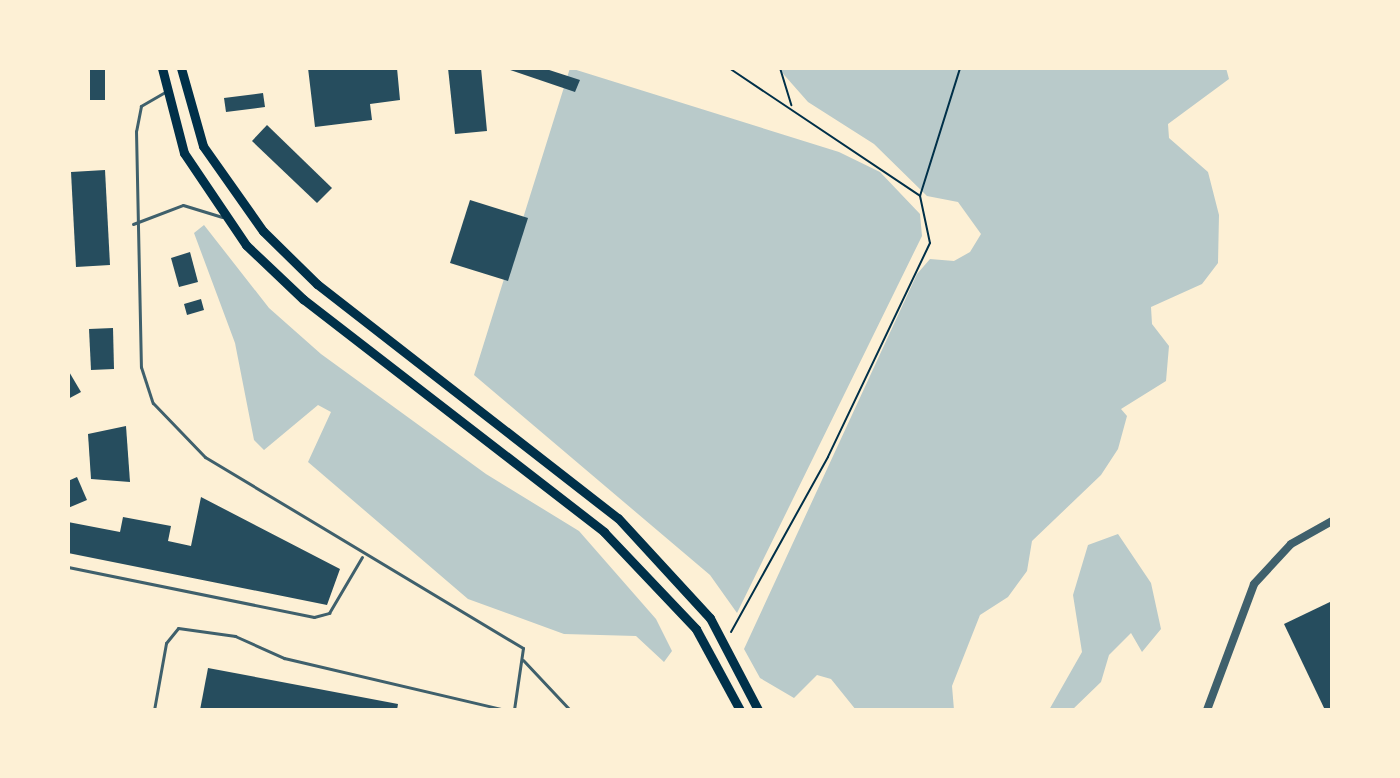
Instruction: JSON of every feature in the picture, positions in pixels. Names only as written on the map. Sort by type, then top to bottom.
[{"type":"main road","points":[[162,68],[165,92],[184,153],[227,220],[303,299],[648,573],[696,629],[740,710]]},
{"type":"main road","points":[[181,68],[203,146],[263,231],[317,284],[618,518],[725,644],[758,710]]},
{"type":"main road","points":[[165,92],[184,87]]},
{"type":"street","points":[[1207,710],[1254,584],[1291,544],[1332,521]]},
{"type":"lane","points":[[165,92],[141,106],[133,224],[141,367],[153,403],[174,432],[205,457],[362,557],[523,648],[514,710]]},
{"type":"lane","points":[[133,224],[183,205],[227,220]]},
{"type":"lane","points":[[68,567],[314,617],[329,613],[362,557]]},
{"type":"lane","points":[[154,710],[166,643],[171,633],[187,628],[505,710]]},
{"type":"lane","points":[[523,659],[570,710]]},
{"type":"path","points":[[729,68],[792,106],[920,196]]},
{"type":"path","points":[[780,68],[792,106]]},
{"type":"path","points":[[725,644],[828,457],[930,243],[920,196],[960,68]]},
{"type":"shaded area","points":[[570,68],[839,152],[880,172],[920,214],[922,236],[737,613],[710,575],[474,375]]},
{"type":"shaded area","points":[[778,68],[1226,68],[1229,79],[1168,124],[1169,138],[1208,172],[1219,215],[1218,263],[1202,284],[1151,307],[1152,324],[1169,346],[1166,381],[1121,409],[1127,416],[1118,449],[1101,475],[1032,541],[1027,571],[1008,597],[980,615],[952,686],[954,710],[856,710],[831,679],[817,675],[794,698],[760,678],[744,649],[917,274],[930,259],[954,261],[970,252],[981,234],[958,202],[927,196],[874,144],[808,102]]},
{"type":"shaded area","points":[[204,225],[269,308],[321,354],[486,474],[579,531],[656,619],[672,651],[664,662],[636,636],[564,634],[468,599],[308,462],[331,412],[318,405],[264,450],[254,440],[235,343],[194,233]]},
{"type":"shaded area","points":[[1118,534],[1151,583],[1161,629],[1142,652],[1131,633],[1109,655],[1101,682],[1072,710],[1049,710],[1082,652],[1073,595],[1088,545]]},
{"type":"building","points":[[90,68],[105,68],[105,100],[90,100]]},
{"type":"building","points":[[308,68],[397,68],[400,100],[370,104],[372,120],[315,127]]},
{"type":"building","points":[[448,68],[481,68],[487,131],[455,134]]},
{"type":"building","points":[[504,68],[543,68],[580,80],[575,92]]},
{"type":"building","points":[[263,93],[265,107],[226,112],[224,98]]},
{"type":"building","points":[[267,125],[332,188],[317,203],[252,141]]},
{"type":"building","points":[[105,170],[110,265],[76,267],[71,172]]},
{"type":"building","points":[[470,200],[528,218],[508,281],[450,263]]},
{"type":"building","points":[[190,252],[198,282],[179,287],[171,258]]},
{"type":"building","points":[[201,299],[204,310],[187,315],[184,304]]},
{"type":"building","points":[[113,328],[114,369],[91,370],[89,329]]},
{"type":"building","points":[[68,370],[81,392],[68,399]]},
{"type":"building","points":[[126,426],[130,482],[91,479],[88,434]]},
{"type":"building","points":[[77,477],[87,500],[68,508],[68,481]]},
{"type":"building","points":[[201,497],[340,569],[327,605],[68,553],[68,522],[120,532],[123,517],[171,526],[168,541],[191,546]]},
{"type":"building","points":[[1332,601],[1332,710],[1325,710],[1284,624]]},
{"type":"building","points":[[208,668],[398,704],[397,710],[200,710]]}]
